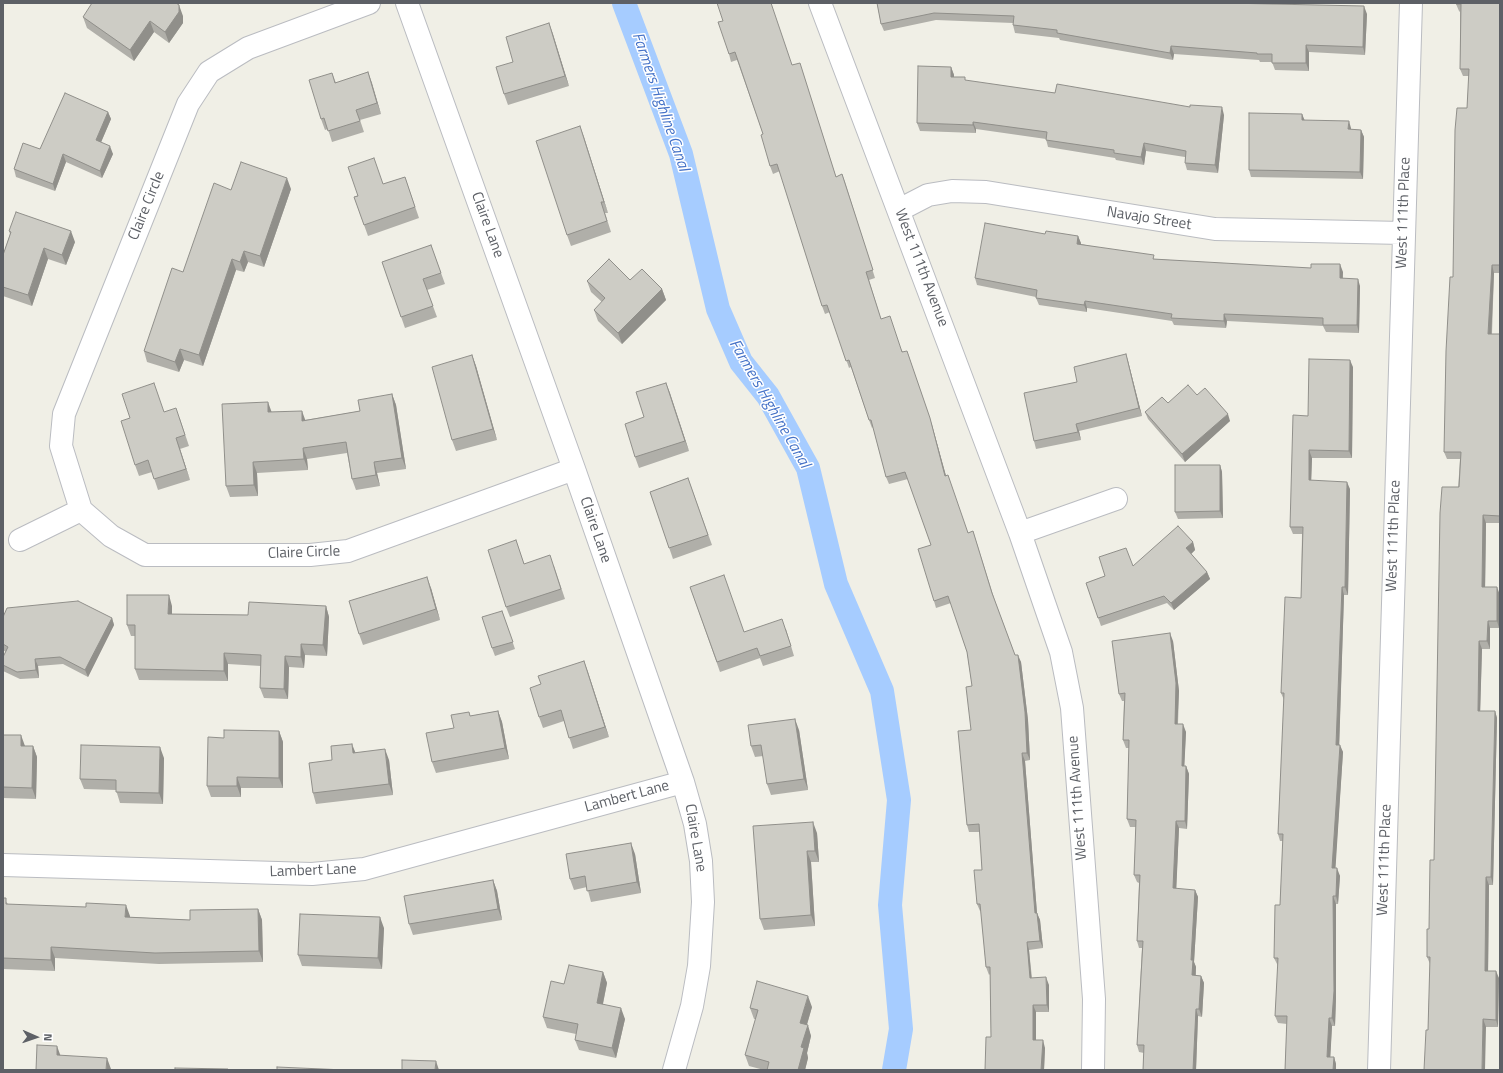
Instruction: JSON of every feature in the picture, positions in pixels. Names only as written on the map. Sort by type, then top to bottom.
[{"type":"street","name":"Claire Circle","points":[[369,3],[248,48],[209,72],[188,104],[64,414],[61,446],[82,510],[111,536],[145,555],[310,555],[348,552],[574,469]]},
{"type":"street","name":"Claire Lane","points":[[407,3],[574,469],[683,782],[694,824],[701,861],[703,902],[699,966],[692,1006],[674,1070]]},
{"type":"street","name":"West 111th Avenue","points":[[820,3],[1020,533],[1061,652],[1072,708],[1094,999],[1093,1070]]},
{"type":"street","name":"West 111th Place","points":[[1379,1070],[1411,3]]},
{"type":"street","name":"Navajo Street","points":[[899,210],[928,195],[952,191],[986,192],[1215,229],[1403,233]]},
{"type":"street","points":[[1020,533],[1116,499]]},
{"type":"street","points":[[20,540],[82,510]]},
{"type":"street","name":"Lambert Lane","points":[[3,865],[312,874],[364,869],[683,782]]},
{"type":"building","points":[[92,3],[176,3],[179,5],[179,12],[165,32],[150,21],[130,50],[83,17]]},
{"type":"building","points":[[717,3],[771,3],[792,65],[800,63],[836,177],[842,174],[873,270],[866,272],[881,319],[890,316],[902,352],[907,351],[930,418],[945,476],[948,475],[968,533],[973,531],[992,593],[1015,655],[1018,655],[1025,712],[1027,753],[1022,753],[1035,913],[1037,913],[1040,941],[1027,942],[1030,978],[1046,977],[1047,1005],[1033,1005],[1033,1040],[1043,1040],[1041,1070],[985,1070],[986,1037],[991,1037],[990,967],[986,967],[980,904],[977,904],[974,870],[982,870],[979,824],[967,825],[958,731],[971,730],[966,687],[972,686],[967,652],[948,596],[934,601],[918,549],[931,545],[905,472],[886,477],[871,420],[869,420],[849,360],[846,361],[827,305],[822,306],[777,164],[770,166],[761,135],[763,134],[735,52],[729,54],[718,22],[723,21]]},
{"type":"building","points":[[877,3],[1226,3],[1364,6],[1363,47],[1306,45],[1306,63],[1272,63],[1272,54],[1171,46],[1170,53],[1057,33],[1057,30],[1013,25],[1014,16],[934,13],[881,24]]},
{"type":"building","points":[[1456,3],[1500,3],[1500,265],[1492,265],[1488,334],[1500,334],[1500,516],[1483,515],[1482,587],[1497,587],[1497,621],[1488,621],[1487,641],[1479,641],[1478,711],[1495,711],[1491,877],[1486,877],[1485,971],[1496,971],[1496,1020],[1483,1019],[1482,1070],[1424,1070],[1426,1030],[1428,1030],[1430,957],[1427,957],[1427,929],[1429,929],[1430,860],[1434,860],[1440,513],[1442,487],[1459,487],[1461,452],[1444,452],[1446,351],[1450,277],[1453,277],[1455,130],[1457,108],[1467,108],[1469,69],[1460,69],[1461,4]]},
{"type":"building","points":[[549,23],[565,76],[504,94],[496,67],[513,62],[506,37]]},
{"type":"building","points":[[918,66],[951,67],[951,77],[965,77],[965,80],[1055,93],[1057,84],[1190,107],[1190,105],[1222,107],[1215,165],[1185,163],[1186,151],[1144,143],[1141,157],[1114,153],[1114,150],[1046,140],[1047,132],[973,122],[973,125],[917,123]]},
{"type":"building","points":[[368,72],[377,103],[356,110],[360,121],[328,131],[324,118],[321,119],[309,80],[332,73],[335,83]]},
{"type":"building","points":[[65,93],[108,112],[96,140],[110,146],[100,171],[63,154],[53,184],[14,169],[23,143],[40,149]]},
{"type":"building","points":[[1249,113],[1302,114],[1302,120],[1349,121],[1348,129],[1361,130],[1360,172],[1249,170]]},
{"type":"building","points":[[580,126],[604,202],[601,202],[607,221],[567,235],[536,141]]},
{"type":"building","points":[[374,158],[383,184],[405,177],[415,207],[364,225],[354,197],[358,196],[348,167]]},
{"type":"building","points":[[241,162],[287,178],[260,256],[244,251],[240,262],[232,259],[199,355],[180,349],[175,362],[144,351],[172,268],[183,272],[214,183],[231,190]]},
{"type":"building","points":[[16,212],[71,231],[62,255],[44,248],[28,295],[3,287],[3,255],[11,232],[9,231]]},
{"type":"building","points":[[985,223],[1045,234],[1046,231],[1078,236],[1077,244],[1154,255],[1153,259],[1311,268],[1311,264],[1340,264],[1340,278],[1358,279],[1357,325],[1323,325],[1323,318],[1224,314],[1224,321],[1171,318],[1172,314],[1085,301],[1084,305],[1036,298],[1037,290],[975,278]]},
{"type":"building","points":[[431,245],[441,273],[423,279],[433,306],[401,317],[382,262]]},
{"type":"building","points":[[609,259],[630,280],[642,269],[662,289],[618,333],[594,310],[605,298],[587,281]]},
{"type":"building","points":[[1126,354],[1139,408],[1076,424],[1078,432],[1034,441],[1024,393],[1077,382],[1074,367]]},
{"type":"building","points":[[472,355],[493,429],[452,440],[432,367]]},
{"type":"building","points":[[1309,359],[1350,360],[1349,451],[1309,450],[1309,480],[1347,482],[1345,587],[1342,587],[1336,745],[1340,745],[1332,868],[1337,868],[1336,896],[1333,896],[1334,991],[1332,1018],[1329,1018],[1327,1057],[1334,1057],[1333,1070],[1285,1070],[1287,1016],[1275,1016],[1278,958],[1274,958],[1275,905],[1280,905],[1283,834],[1278,834],[1284,693],[1281,693],[1285,597],[1301,598],[1303,527],[1290,527],[1293,415],[1308,416]]},
{"type":"building","points":[[154,383],[164,412],[176,408],[185,435],[176,438],[186,469],[154,479],[148,460],[135,465],[121,421],[130,418],[122,394]]},
{"type":"building","points":[[666,383],[685,441],[635,457],[625,424],[644,417],[636,392]]},
{"type":"building","points":[[1188,385],[1197,395],[1205,388],[1228,414],[1182,454],[1145,412],[1162,397],[1168,403]]},
{"type":"building","points":[[392,394],[402,458],[374,462],[376,475],[352,479],[346,442],[303,448],[304,459],[253,462],[254,485],[226,486],[222,404],[268,402],[268,412],[302,411],[302,421],[360,411],[358,400]]},
{"type":"building","points":[[1175,465],[1220,465],[1220,511],[1175,512]]},
{"type":"building","points":[[688,478],[708,535],[669,548],[650,492]]},
{"type":"building","points":[[1178,526],[1193,542],[1186,548],[1207,572],[1171,603],[1164,596],[1098,618],[1086,583],[1105,576],[1099,557],[1126,548],[1133,566]]},
{"type":"building","points":[[516,540],[524,564],[550,555],[561,589],[506,607],[488,550]]},
{"type":"building","points":[[724,575],[744,632],[782,619],[791,646],[760,656],[757,648],[717,662],[690,587]]},
{"type":"building","points":[[427,577],[436,609],[359,634],[349,601]]},
{"type":"building","points":[[127,595],[169,595],[168,614],[248,615],[249,602],[326,606],[323,645],[301,644],[301,657],[285,656],[284,689],[260,688],[261,655],[224,653],[224,671],[135,669],[135,625],[127,625]]},
{"type":"building","points":[[78,601],[112,618],[85,670],[60,657],[35,659],[36,670],[17,672],[3,665],[3,657],[8,647],[3,644],[3,617],[7,608]]},
{"type":"building","points":[[502,611],[513,642],[492,648],[482,617]]},
{"type":"building","points":[[1170,633],[1176,683],[1175,724],[1183,724],[1182,766],[1186,766],[1185,821],[1176,821],[1173,888],[1195,890],[1191,960],[1193,960],[1192,975],[1201,976],[1199,1009],[1196,1009],[1193,1070],[1143,1070],[1144,1045],[1137,1045],[1143,941],[1137,941],[1140,875],[1134,875],[1136,820],[1127,819],[1129,740],[1123,740],[1125,693],[1119,694],[1112,641]]},
{"type":"building","points":[[584,661],[605,727],[569,738],[561,710],[539,717],[530,688],[541,684],[538,676]]},
{"type":"building","points":[[498,711],[505,748],[432,762],[426,733],[454,728],[451,715],[469,712],[470,716]]},
{"type":"building","points":[[795,719],[804,779],[767,784],[761,745],[751,746],[748,725]]},
{"type":"building","points":[[224,730],[279,731],[279,778],[237,777],[237,786],[207,786],[208,737],[224,738]]},
{"type":"building","points":[[3,735],[21,735],[21,746],[33,746],[32,788],[3,787]]},
{"type":"building","points":[[352,744],[353,753],[385,749],[389,784],[313,793],[309,763],[332,760],[331,746]]},
{"type":"building","points":[[81,745],[160,747],[159,793],[116,792],[116,780],[80,779]]},
{"type":"building","points":[[813,822],[815,851],[807,851],[811,915],[760,919],[753,826]]},
{"type":"building","points":[[631,843],[637,882],[587,891],[585,876],[570,879],[566,854]]},
{"type":"building","points":[[493,880],[498,909],[409,924],[404,896]]},
{"type":"building","points":[[3,898],[6,898],[6,904],[86,907],[86,903],[126,905],[125,917],[190,920],[190,910],[258,909],[259,951],[155,953],[51,947],[51,960],[3,958]]},
{"type":"building","points":[[300,914],[380,917],[378,958],[298,955]]},
{"type":"building","points":[[569,965],[603,972],[597,1003],[621,1008],[612,1048],[575,1040],[578,1024],[543,1017],[551,981],[564,984]]},
{"type":"building","points":[[757,981],[808,996],[800,1023],[808,1025],[801,1047],[804,1048],[798,1070],[767,1070],[769,1062],[745,1055],[758,1010],[750,1008]]},
{"type":"building","points":[[37,1045],[57,1046],[57,1055],[107,1058],[106,1070],[36,1070]]},
{"type":"building","points":[[402,1060],[436,1061],[435,1070],[402,1070]]},
{"type":"building","points":[[277,1067],[345,1070],[277,1070]]},
{"type":"building","points":[[175,1068],[228,1069],[228,1070],[175,1070]]},
{"type":"waterway","name":"Farmers Highline Canal","points":[[624,3],[681,154],[718,309],[741,362],[768,396],[808,468],[836,584],[882,691],[899,800],[890,905],[901,1029],[894,1070]]}]
